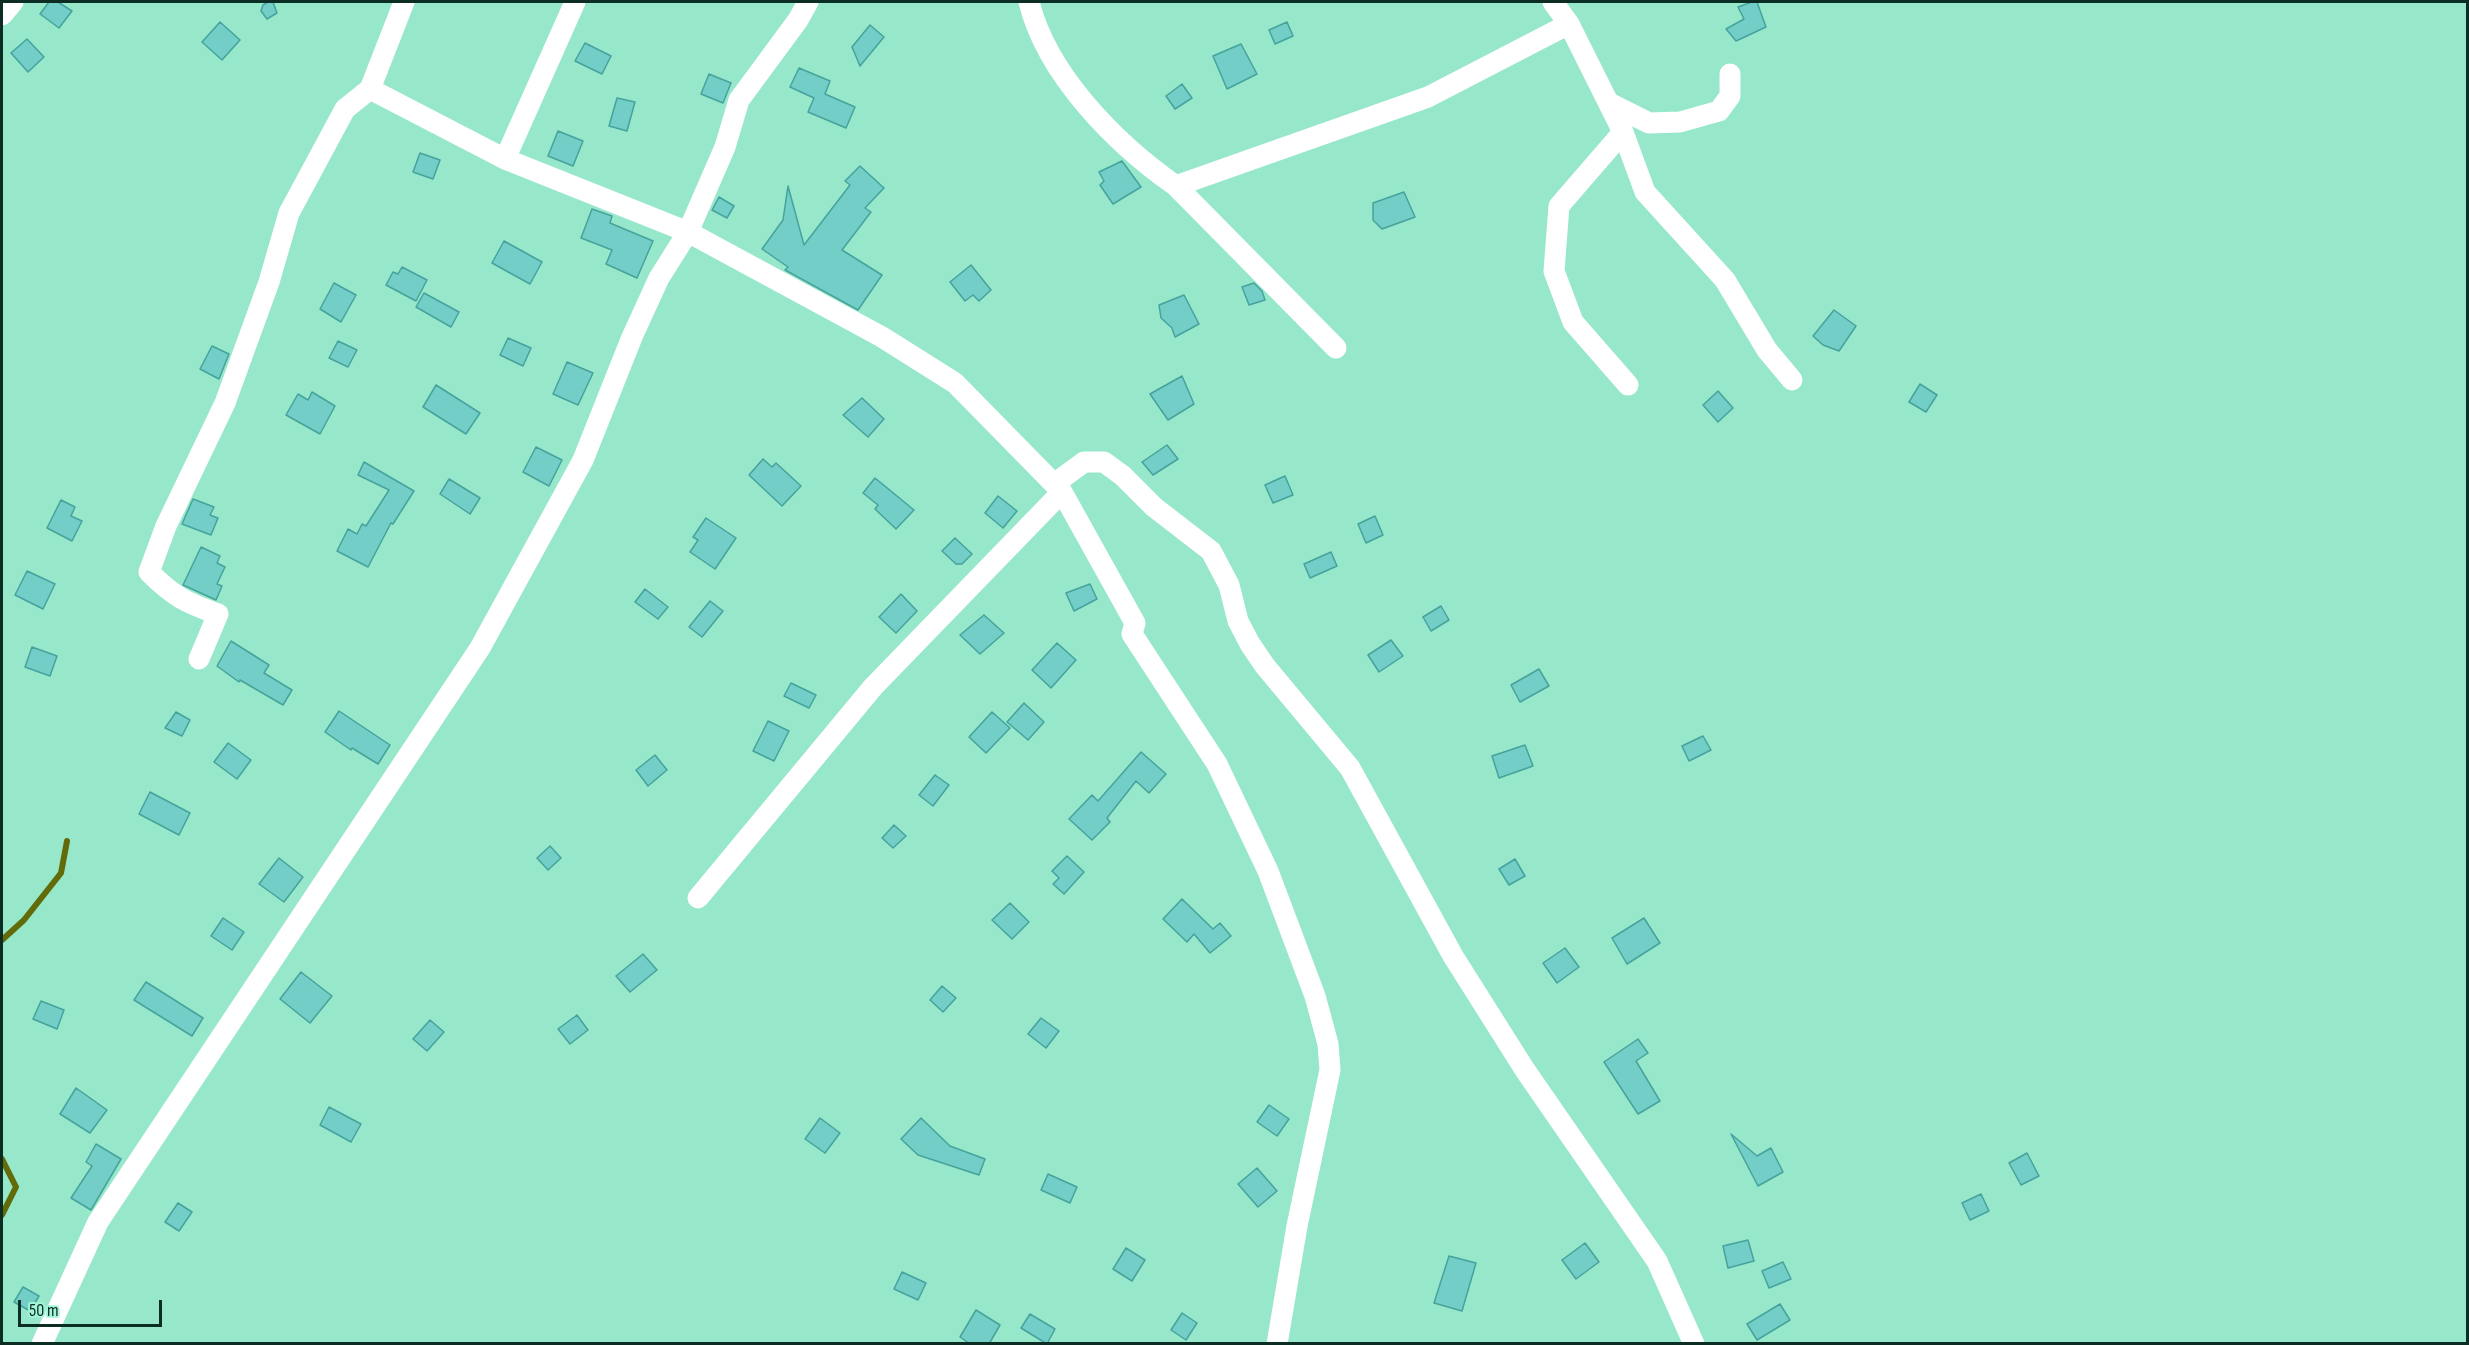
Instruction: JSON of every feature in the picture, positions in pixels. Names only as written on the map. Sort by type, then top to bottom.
[{"type":"street","points":[[2,15],[13,2]]},
{"type":"street","points":[[199,660],[218,614],[187,603],[168,590],[149,572],[166,526],[225,403],[268,282],[289,213],[345,109],[370,89],[404,2]]},
{"type":"street","points":[[505,159],[574,2]]},
{"type":"street","points":[[42,1344],[98,1222],[480,648],[583,460],[632,337],[659,278],[688,232],[725,147],[739,100],[798,20],[808,2]]},
{"type":"street","points":[[1029,2],[1034,23],[1058,69],[1094,112],[1148,166],[1176,186],[1336,348]]},
{"type":"street","points":[[1553,2],[1569,24],[1609,103],[1623,132],[1645,192],[1725,280],[1767,350],[1792,380]]},
{"type":"street","points":[[1176,186],[1428,97],[1569,24]]},
{"type":"street","points":[[1609,103],[1649,123],[1680,122],[1719,111],[1730,96],[1730,74]]},
{"type":"street","points":[[370,89],[505,159],[688,232],[882,337],[955,383],[1058,488],[1135,623],[1132,634],[1222,774],[1268,872],[1315,996],[1328,1044],[1330,1071],[1298,1226],[1277,1344]]},
{"type":"street","points":[[1623,132],[1559,206],[1554,271],[1573,322],[1628,385]]},
{"type":"street","points":[[698,898],[873,687],[1058,488],[1084,462],[1104,462],[1123,476],[1154,507],[1210,551],[1229,585],[1238,621],[1250,644],[1265,666],[1350,768],[1453,956],[1525,1070],[1657,1261],[1694,1344]]},
{"type":"building","points":[[49,2],[58,2],[72,11],[59,28],[40,14]]},
{"type":"building","points":[[273,2],[277,13],[267,19],[261,11],[263,5]]},
{"type":"building","points":[[1757,2],[1766,27],[1736,41],[1726,29],[1744,19],[1738,7]]},
{"type":"building","points":[[220,22],[240,40],[222,60],[202,42]]},
{"type":"building","points":[[1287,22],[1293,36],[1275,44],[1269,30]]},
{"type":"building","points":[[870,25],[884,37],[860,66],[852,47]]},
{"type":"building","points":[[27,39],[44,57],[28,72],[11,53]]},
{"type":"building","points":[[585,43],[611,56],[602,74],[575,61]]},
{"type":"building","points":[[1241,44],[1257,74],[1227,89],[1213,56]]},
{"type":"building","points":[[799,68],[830,81],[825,94],[855,107],[846,128],[808,112],[814,98],[790,87]]},
{"type":"building","points":[[709,74],[731,83],[723,103],[701,94]]},
{"type":"building","points":[[1182,84],[1192,98],[1175,109],[1166,96]]},
{"type":"building","points":[[617,98],[635,102],[627,131],[609,126]]},
{"type":"building","points":[[558,131],[583,141],[573,166],[548,156]]},
{"type":"building","points":[[420,153],[440,160],[433,179],[413,172]]},
{"type":"building","points":[[1122,161],[1141,187],[1113,204],[1100,185],[1104,181],[1099,172]]},
{"type":"building","points":[[860,166],[884,188],[865,208],[871,212],[842,250],[882,275],[858,310],[785,270],[788,267],[762,249],[783,220],[788,186],[804,245],[850,185],[845,181]]},
{"type":"building","points":[[1404,192],[1415,217],[1382,229],[1373,220],[1373,203]]},
{"type":"building","points":[[719,197],[734,206],[727,218],[712,210]]},
{"type":"building","points":[[592,209],[612,216],[610,223],[653,241],[637,278],[606,264],[612,250],[581,238]]},
{"type":"building","points":[[504,241],[542,262],[530,284],[492,263]]},
{"type":"building","points":[[971,265],[991,290],[979,301],[973,295],[965,301],[950,282]]},
{"type":"building","points":[[402,267],[427,280],[416,301],[386,285],[393,272],[398,274]]},
{"type":"building","points":[[334,283],[356,295],[341,322],[320,309]]},
{"type":"building","points":[[1254,283],[1262,291],[1265,300],[1249,305],[1242,287]]},
{"type":"building","points":[[424,293],[459,312],[451,327],[416,307]]},
{"type":"building","points":[[1184,295],[1199,324],[1175,337],[1172,328],[1161,318],[1159,305]]},
{"type":"building","points":[[1834,310],[1856,326],[1839,351],[1823,345],[1813,336]]},
{"type":"building","points":[[508,338],[531,348],[523,366],[500,355]]},
{"type":"building","points":[[338,341],[357,350],[348,367],[329,358]]},
{"type":"building","points":[[212,346],[229,354],[219,379],[200,369]]},
{"type":"building","points":[[567,362],[593,373],[578,405],[553,394]]},
{"type":"building","points":[[1182,376],[1194,404],[1168,420],[1150,394]]},
{"type":"building","points":[[1920,384],[1937,395],[1926,412],[1909,402]]},
{"type":"building","points":[[436,385],[480,413],[466,434],[423,407]]},
{"type":"building","points":[[1718,391],[1733,408],[1718,422],[1703,405]]},
{"type":"building","points":[[312,392],[335,406],[320,434],[286,415],[298,394],[308,400]]},
{"type":"building","points":[[862,398],[884,419],[868,437],[843,415]]},
{"type":"building","points":[[1167,445],[1178,459],[1153,475],[1142,462]]},
{"type":"building","points":[[536,447],[562,460],[549,486],[523,472]]},
{"type":"building","points":[[763,459],[772,467],[776,463],[801,486],[782,506],[749,475]]},
{"type":"building","points":[[364,462],[414,491],[393,524],[391,523],[368,567],[337,551],[348,529],[357,534],[362,524],[366,526],[389,490],[358,475]]},
{"type":"building","points":[[1285,476],[1293,495],[1273,503],[1265,485]]},
{"type":"building","points":[[875,478],[914,510],[896,529],[875,509],[878,505],[863,493]]},
{"type":"building","points":[[449,479],[480,498],[470,514],[440,494]]},
{"type":"building","points":[[998,496],[1017,511],[1003,528],[985,513]]},
{"type":"building","points":[[193,499],[214,507],[210,515],[218,518],[211,535],[182,524]]},
{"type":"building","points":[[61,500],[75,507],[71,516],[82,521],[72,541],[47,528]]},
{"type":"building","points":[[1375,516],[1383,535],[1366,543],[1358,524]]},
{"type":"building","points":[[706,518],[736,538],[715,569],[690,552],[698,540],[693,537]]},
{"type":"building","points":[[955,538],[972,554],[962,564],[956,564],[942,551]]},
{"type":"building","points":[[201,547],[220,556],[217,563],[225,567],[217,584],[222,586],[216,600],[183,585]]},
{"type":"building","points":[[1331,552],[1337,566],[1310,578],[1304,564]]},
{"type":"building","points":[[27,571],[55,584],[43,609],[15,595]]},
{"type":"building","points":[[1090,584],[1097,599],[1074,611],[1066,593]]},
{"type":"building","points":[[645,589],[668,607],[658,619],[635,602]]},
{"type":"building","points":[[901,594],[917,611],[896,633],[879,617]]},
{"type":"building","points":[[710,601],[723,611],[702,637],[689,627]]},
{"type":"building","points":[[1441,606],[1449,620],[1431,631],[1423,617]]},
{"type":"building","points":[[984,615],[1004,633],[980,654],[960,635]]},
{"type":"building","points":[[1391,640],[1403,656],[1379,672],[1368,655]]},
{"type":"building","points":[[231,641],[269,665],[264,673],[292,690],[283,705],[240,680],[239,682],[217,666]]},
{"type":"building","points":[[1057,643],[1076,660],[1051,688],[1032,670]]},
{"type":"building","points":[[32,647],[57,656],[50,676],[25,667]]},
{"type":"building","points":[[1539,669],[1549,686],[1520,702],[1511,685]]},
{"type":"building","points":[[791,683],[816,695],[809,708],[784,696]]},
{"type":"building","points":[[1024,703],[1044,722],[1028,740],[1007,722]]},
{"type":"building","points":[[339,711],[390,745],[378,764],[352,748],[351,750],[325,732]]},
{"type":"building","points":[[176,712],[190,720],[182,736],[165,728]]},
{"type":"building","points":[[992,712],[1010,728],[986,753],[969,737]]},
{"type":"building","points":[[768,721],[789,731],[774,761],[753,751]]},
{"type":"building","points":[[1703,736],[1711,750],[1689,761],[1682,746]]},
{"type":"building","points":[[228,743],[251,760],[237,779],[214,762]]},
{"type":"building","points":[[1525,745],[1533,766],[1499,778],[1492,756]]},
{"type":"building","points":[[1141,752],[1166,774],[1149,793],[1136,781],[1107,818],[1110,822],[1092,840],[1069,819],[1092,795],[1098,801]]},
{"type":"building","points":[[655,755],[667,770],[648,786],[636,770]]},
{"type":"building","points":[[935,775],[949,785],[933,806],[919,795]]},
{"type":"building","points":[[150,792],[190,813],[179,835],[139,814]]},
{"type":"building","points":[[894,825],[906,836],[893,848],[882,838]]},
{"type":"building","points":[[550,846],[561,858],[548,870],[537,858]]},
{"type":"building","points":[[1067,856],[1084,872],[1064,894],[1053,884],[1059,878],[1052,871]]},
{"type":"building","points":[[279,858],[303,877],[284,902],[259,884]]},
{"type":"building","points":[[1515,859],[1525,876],[1509,885],[1499,869]]},
{"type":"building","points":[[1182,899],[1213,929],[1220,923],[1231,936],[1210,953],[1194,934],[1187,942],[1163,919]]},
{"type":"building","points":[[1010,903],[1029,922],[1012,939],[992,920]]},
{"type":"building","points":[[223,918],[244,932],[232,950],[211,936]]},
{"type":"building","points":[[1644,918],[1660,943],[1627,964],[1612,938]]},
{"type":"building","points":[[1565,948],[1579,967],[1557,983],[1543,963]]},
{"type":"building","points":[[643,954],[657,970],[630,992],[616,976]]},
{"type":"building","points":[[301,972],[332,996],[310,1023],[280,999]]},
{"type":"building","points":[[146,982],[203,1018],[192,1036],[134,1000]]},
{"type":"building","points":[[942,986],[956,998],[943,1012],[930,1000]]},
{"type":"building","points":[[41,1001],[64,1010],[57,1029],[33,1019]]},
{"type":"building","points":[[577,1015],[588,1030],[570,1044],[558,1029]]},
{"type":"building","points":[[1041,1018],[1059,1031],[1046,1048],[1028,1034]]},
{"type":"building","points":[[430,1020],[444,1032],[427,1051],[413,1039]]},
{"type":"building","points":[[1638,1039],[1648,1053],[1636,1061],[1660,1101],[1638,1114],[1604,1062]]},
{"type":"building","points":[[76,1088],[107,1110],[90,1133],[60,1114]]},
{"type":"building","points":[[1269,1105],[1289,1119],[1277,1136],[1257,1122]]},
{"type":"building","points":[[329,1107],[361,1124],[351,1142],[320,1125]]},
{"type":"building","points":[[820,1118],[840,1133],[825,1153],[805,1139]]},
{"type":"building","points":[[921,1118],[950,1146],[985,1159],[979,1175],[918,1155],[901,1139]]},
{"type":"building","points":[[1731,1134],[1757,1156],[1771,1148],[1783,1172],[1758,1186]]},
{"type":"building","points":[[96,1144],[121,1159],[91,1210],[71,1198],[92,1166],[86,1162]]},
{"type":"building","points":[[2027,1153],[2039,1176],[2021,1185],[2009,1163]]},
{"type":"building","points":[[1257,1168],[1277,1191],[1258,1207],[1238,1184]]},
{"type":"building","points":[[1048,1174],[1077,1187],[1070,1203],[1041,1190]]},
{"type":"building","points":[[1981,1194],[1989,1211],[1970,1220],[1962,1203]]},
{"type":"building","points":[[178,1203],[192,1212],[179,1231],[165,1222]]},
{"type":"building","points":[[1748,1240],[1754,1261],[1728,1268],[1723,1246]]},
{"type":"building","points":[[1585,1243],[1599,1262],[1576,1279],[1562,1260]]},
{"type":"building","points":[[1126,1248],[1145,1260],[1132,1281],[1113,1269]]},
{"type":"building","points":[[1449,1256],[1476,1263],[1462,1311],[1434,1303]]},
{"type":"building","points":[[1783,1262],[1791,1279],[1769,1288],[1762,1271]]},
{"type":"building","points":[[902,1272],[926,1283],[918,1300],[894,1289]]},
{"type":"building","points":[[23,1287],[39,1296],[30,1311],[14,1302]]},
{"type":"building","points":[[1780,1304],[1790,1320],[1757,1340],[1747,1324]]},
{"type":"building","points":[[976,1310],[1000,1325],[989,1344],[970,1344],[960,1337]]},
{"type":"building","points":[[1182,1313],[1197,1323],[1186,1340],[1171,1330]]},
{"type":"building","points":[[1030,1314],[1055,1329],[1047,1344],[1021,1328]]},
{"type":"waterway","points":[[2,940],[24,920],[61,873],[67,841]]},
{"type":"waterway","points":[[2,1159],[16,1187],[2,1215]]}]
